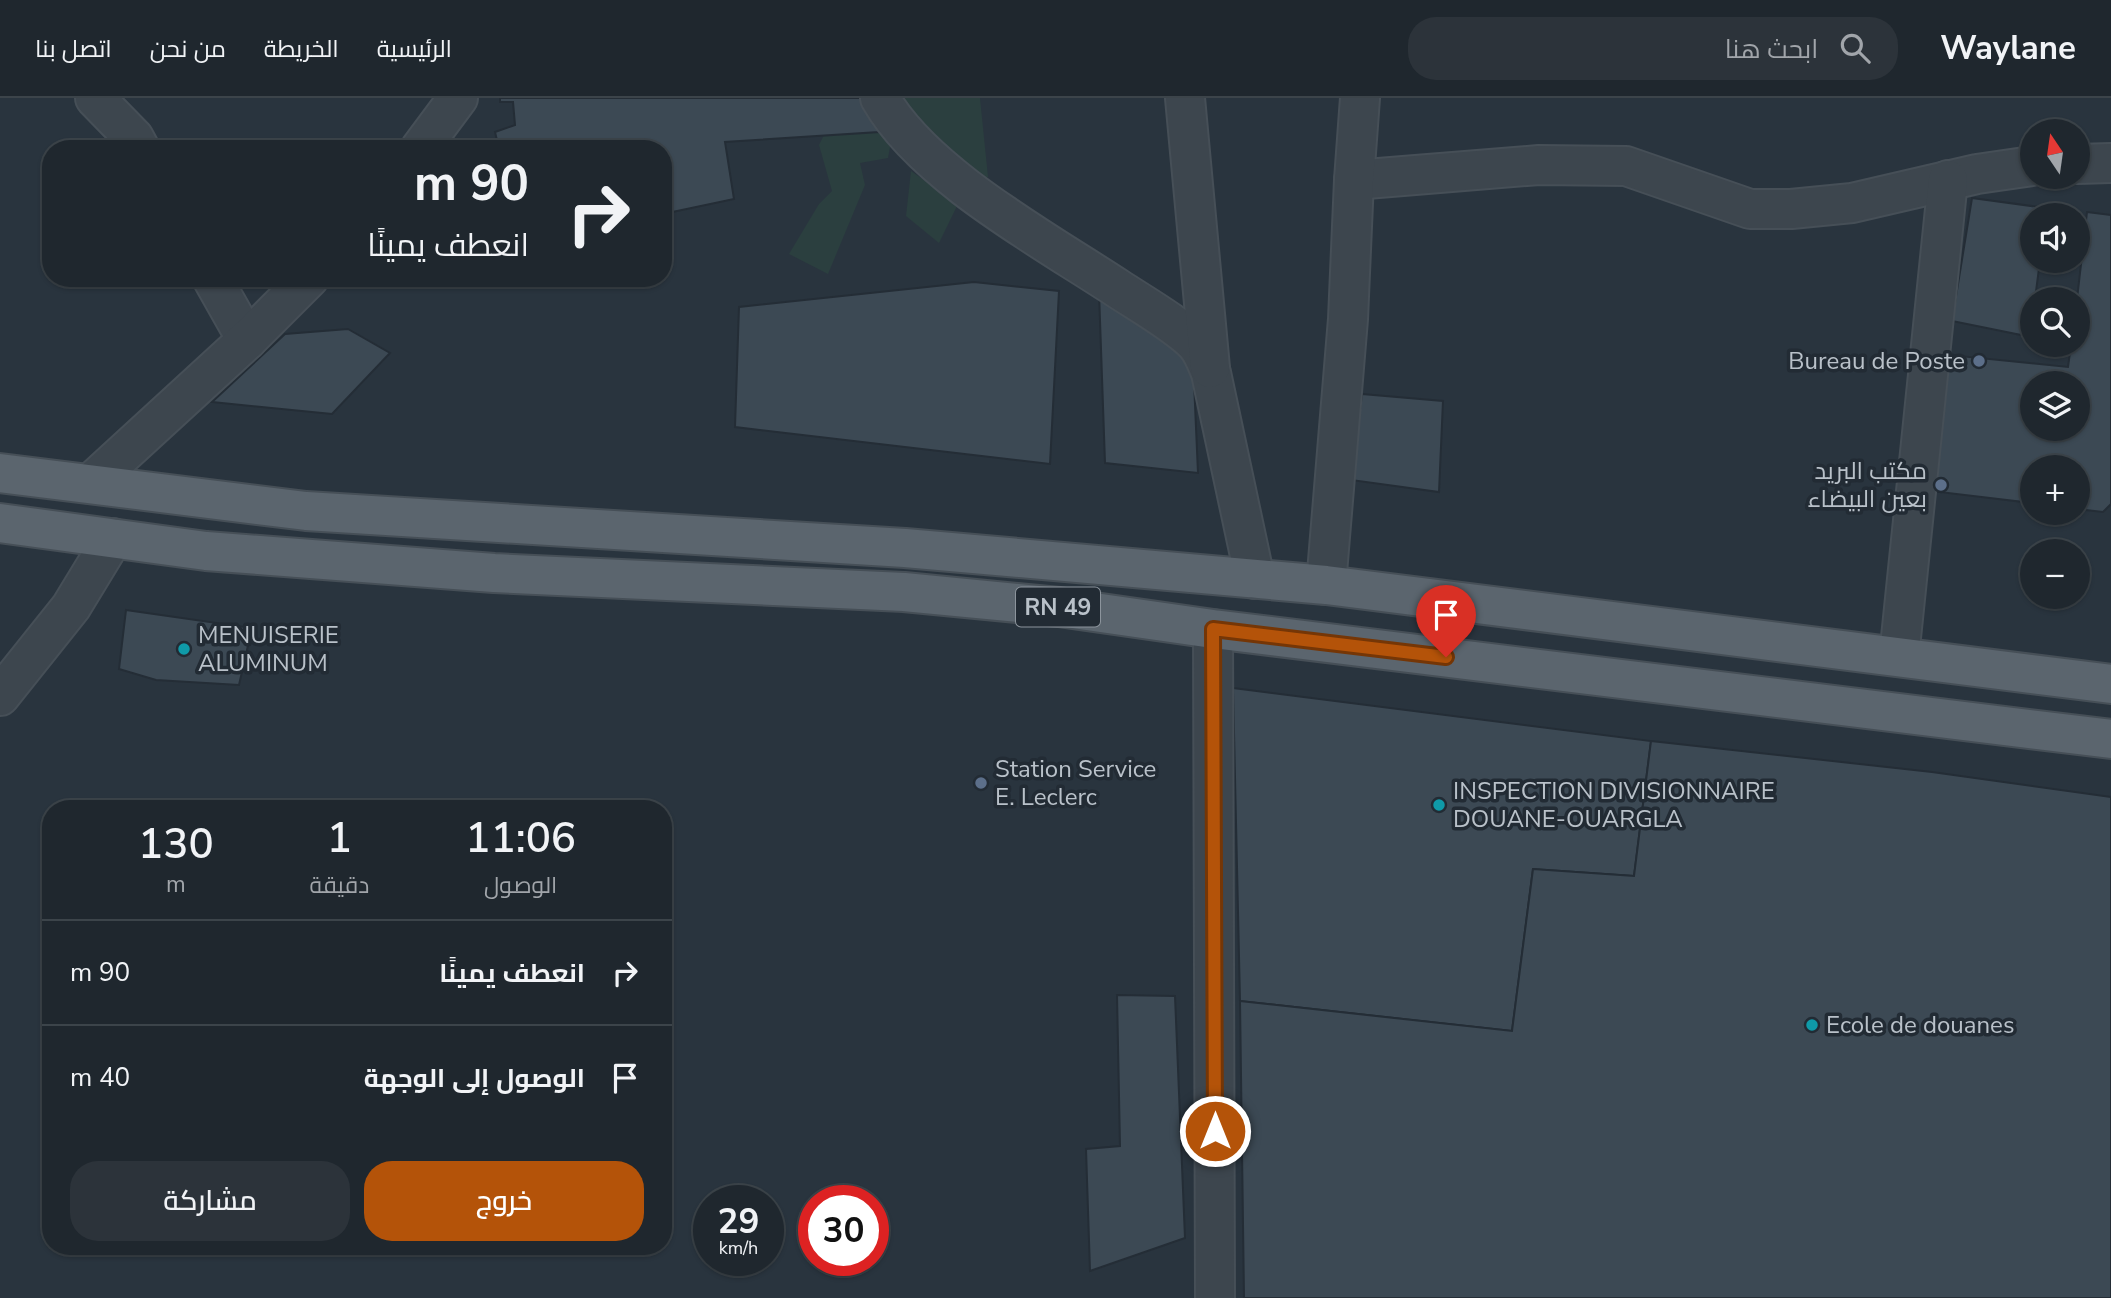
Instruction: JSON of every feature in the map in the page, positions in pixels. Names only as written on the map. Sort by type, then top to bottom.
[{"type":"main road","name":"RN 49","points":[[0,472],[306,511],[905,548],[1326,585],[2111,684]]},
{"type":"main road","name":"RN 49","points":[[0,523],[206,551],[494,573],[904,592],[1059,607],[1213,629],[2111,739]]},
{"type":"main road","points":[[904,592],[905,548]]},
{"type":"street","points":[[94,98],[135,140]]},
{"type":"street","points":[[428,140],[458,98]]},
{"type":"street","points":[[880,98],[901,128],[924,152],[989,203],[1165,320],[1195,343],[1211,373]]},
{"type":"street","points":[[1185,98],[1211,373],[1255,579]]},
{"type":"street","points":[[1326,585],[1348,319],[1360,98]]},
{"type":"street","points":[[2090,164],[2111,163]]},
{"type":"street","points":[[1354,180],[1539,165],[1626,166],[1750,209],[1790,209],[1852,204],[1948,180],[2020,168]]},
{"type":"street","points":[[1899,657],[1948,180]]},
{"type":"street","points":[[217,287],[247,341]]},
{"type":"street","points":[[90,484],[247,341],[300,287]]},
{"type":"street","points":[[0,696],[71,607],[113,538]]},
{"type":"street","points":[[1213,629],[1215,1298]]},
{"type":"green space","points":[[892,98],[980,98],[988,177],[974,180]]},
{"type":"green space","points":[[879,132],[891,142],[888,158],[860,163],[865,185],[828,274],[789,254],[819,204],[832,191],[819,145],[824,135]]},
{"type":"green space","points":[[911,171],[958,204],[939,243],[906,216]]},
{"type":"building","points":[[500,98],[864,98],[879,132],[725,142],[734,199],[672,212],[672,140],[497,140],[495,132],[515,125],[513,102],[500,102]]},
{"type":"building","points":[[1972,198],[2020,204],[2020,273],[2038,273],[2037,287],[2020,287],[2020,335],[1952,321]]},
{"type":"building","name":"Bureau de Poste","points":[[2090,212],[2111,215],[2111,504],[2103,512],[2090,510],[2090,455],[2020,455],[2020,502],[1931,491],[1950,355],[2068,367],[2069,357],[2090,357],[2090,287],[2078,287],[2080,273],[2090,273]]},
{"type":"building","points":[[974,282],[1059,291],[1050,464],[735,427],[739,307]]},
{"type":"building","points":[[1099,292],[1193,359],[1198,473],[1105,463]]},
{"type":"building","points":[[348,329],[390,353],[332,414],[212,402],[285,334]]},
{"type":"building","points":[[1362,394],[1443,401],[1439,492],[1351,480]]},
{"type":"building","name":"MENUISERIE ALUMINUM","points":[[126,610],[252,628],[239,685],[156,680],[119,669]]},
{"type":"building","name":"INSPECTION DIVISIONNAIRE DOUANE-OUARGLA","points":[[1233,688],[1651,741],[1634,876],[1533,869],[1512,1031],[1240,1001]]},
{"type":"building","name":"Ecole de douanes","points":[[1651,741],[1932,772],[2111,797],[2111,1298],[1244,1298],[1240,1001],[1512,1031],[1533,869],[1634,876]]},
{"type":"building","points":[[1117,995],[1175,996],[1185,1238],[1090,1271],[1086,1149],[1120,1146]]},
{"type":"place","name":"Bureau de Poste","points":[[1979,361]]},
{"type":"place","name":"مكتب البريد بعين البيضاء","points":[[1941,485]]},
{"type":"place","name":"MENUISERIE ALUMINUM","points":[[184,649]]},
{"type":"place","name":"Station Service E. Leclerc","points":[[981,783]]},
{"type":"place","name":"INSPECTION DIVISIONNAIRE DOUANE-OUARGLA","points":[[1439,805]]},
{"type":"place","name":"Ecole de douanes","points":[[1812,1025]]},
{"type":"route","points":[[1215,1131],[1213,629],[1446,657]]}]
